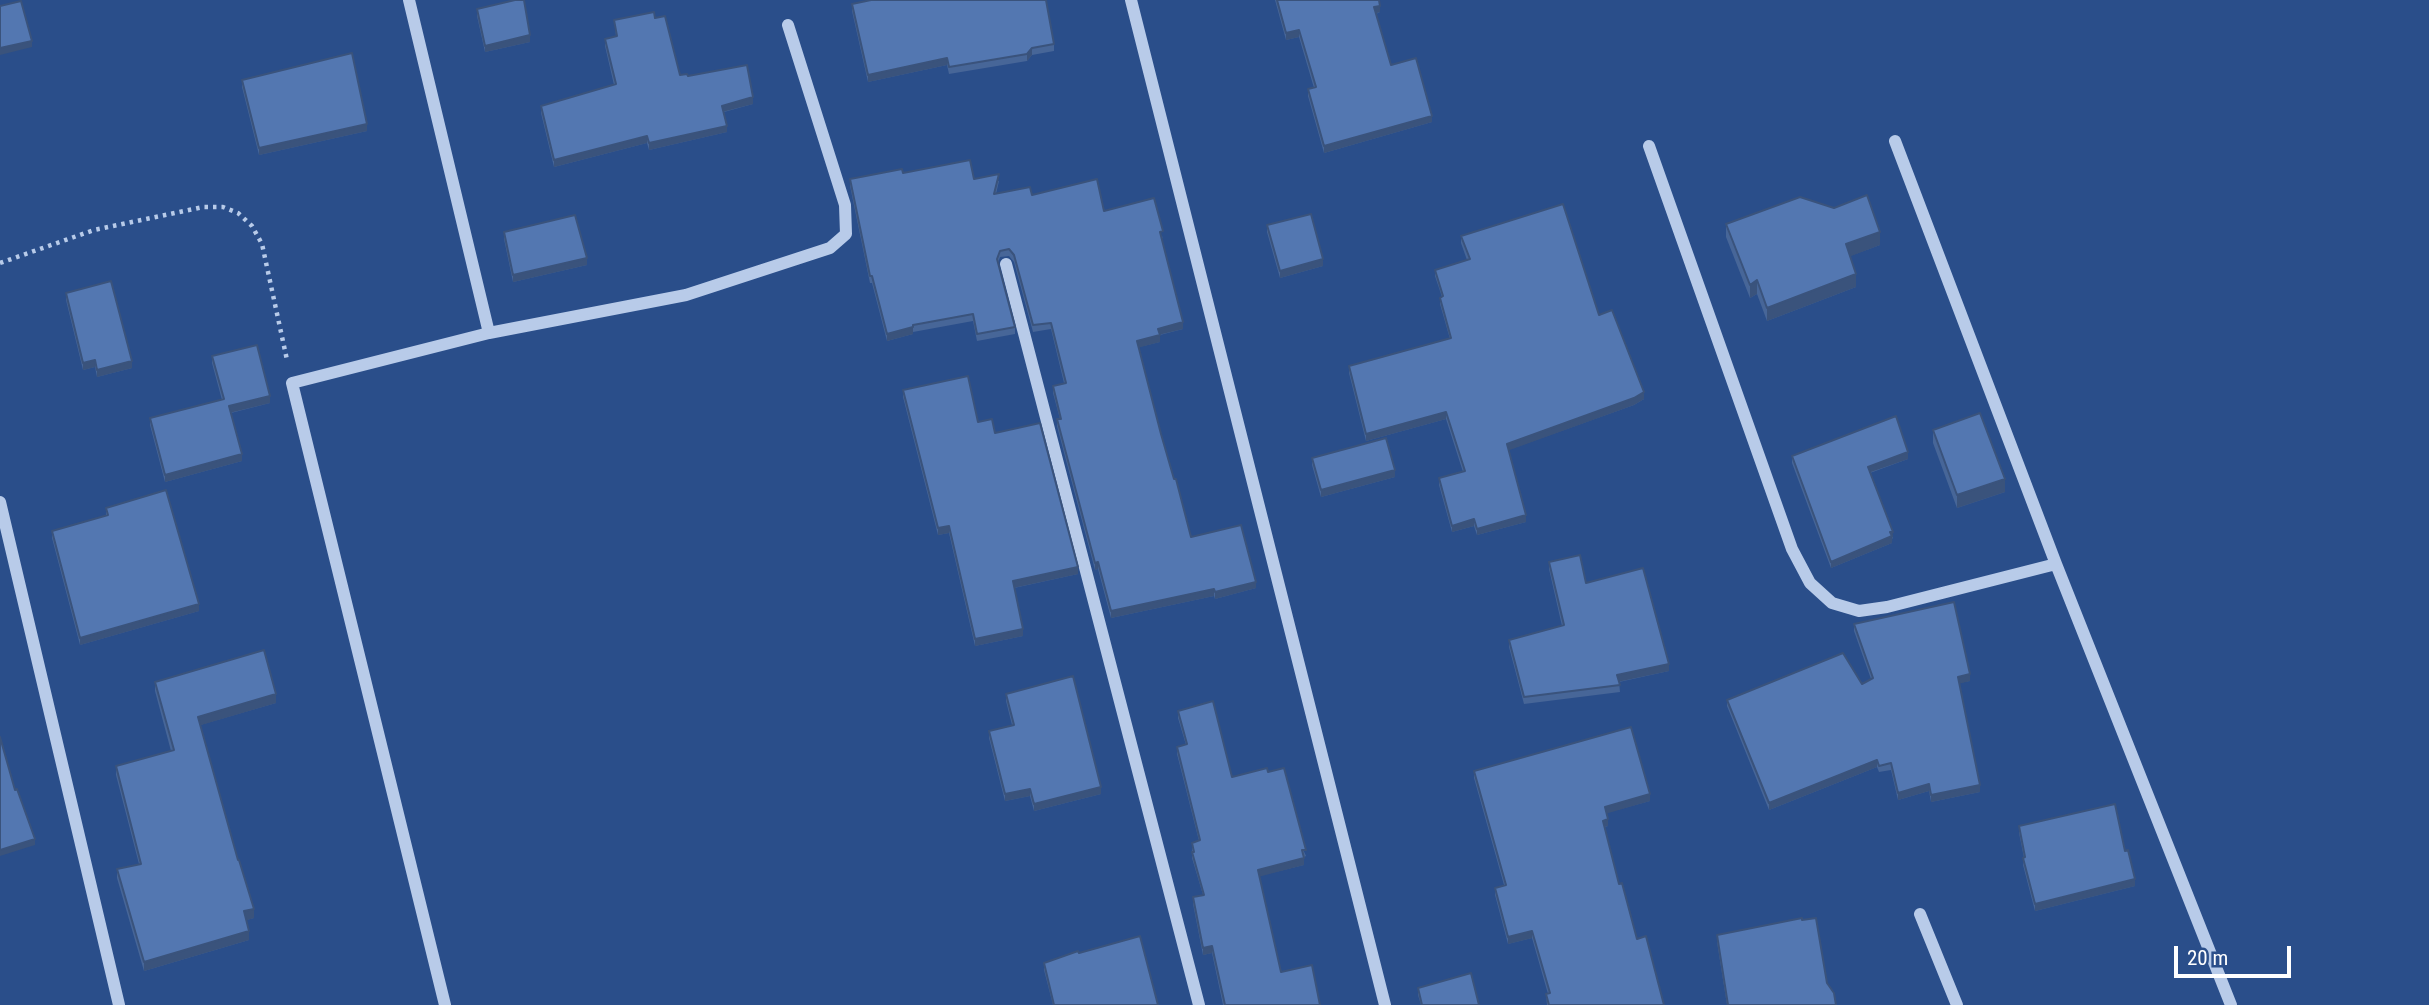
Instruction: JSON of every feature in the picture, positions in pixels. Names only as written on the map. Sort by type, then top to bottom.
[{"type":"street","points":[[410,0],[489,333]]},
{"type":"street","points":[[1132,0],[1385,1005]]},
{"type":"street","points":[[445,1005],[292,383],[489,333],[686,295],[830,248],[846,234],[845,205],[788,25]]},
{"type":"street","points":[[1895,141],[2056,564],[2231,1005]]},
{"type":"street","points":[[1649,146],[1792,549],[1810,583],[1832,603],[1859,611],[1887,607],[2056,564]]},
{"type":"street","points":[[1006,264],[1199,1005]]},
{"type":"street","points":[[0,502],[119,1005]]},
{"type":"street","points":[[1920,914],[1957,1005]]},
{"type":"path","points":[[0,262],[94,230],[203,207],[223,207],[252,226],[262,244],[292,383]]},
{"type":"building","points":[[524,0],[530,35],[485,46],[477,9]]},
{"type":"building","points":[[871,0],[1046,0],[1054,44],[1032,48],[1027,54],[949,67],[947,58],[868,75],[852,4]]},
{"type":"building","points":[[1277,0],[1379,0],[1380,6],[1374,7],[1391,65],[1416,58],[1432,116],[1324,146],[1308,89],[1316,87],[1299,30],[1286,33]]},
{"type":"building","points":[[21,1],[32,41],[0,48],[0,6]]},
{"type":"building","points":[[654,12],[655,18],[665,16],[680,75],[688,76],[747,65],[753,97],[722,106],[727,126],[649,143],[647,136],[554,160],[541,106],[616,84],[605,39],[617,36],[614,20]]},
{"type":"building","points":[[352,53],[367,124],[259,148],[242,80]]},
{"type":"building","points":[[970,160],[974,179],[999,174],[994,194],[1030,187],[1032,195],[1097,179],[1104,211],[1154,198],[1183,322],[1158,329],[1160,335],[1137,341],[1161,434],[1191,537],[1241,525],[1256,582],[1111,611],[1098,562],[1095,563],[1057,419],[1061,419],[1053,386],[1066,383],[1051,323],[1033,325],[1014,255],[1009,249],[1000,251],[997,259],[1015,327],[977,334],[973,314],[913,325],[887,334],[870,276],[850,179],[902,169],[903,173]]},
{"type":"building","points":[[1867,195],[1880,232],[1846,244],[1856,274],[1767,308],[1757,280],[1750,285],[1726,224],[1800,197],[1834,208]]},
{"type":"building","points":[[1563,204],[1599,315],[1612,310],[1644,392],[1507,444],[1526,515],[1477,529],[1474,519],[1452,526],[1439,478],[1465,471],[1446,412],[1366,434],[1349,366],[1451,338],[1435,270],[1470,259],[1461,236]]},
{"type":"building","points":[[1311,214],[1323,259],[1280,271],[1267,225]]},
{"type":"building","points":[[575,215],[587,258],[513,275],[504,232]]},
{"type":"building","points":[[111,281],[132,361],[97,370],[95,360],[83,363],[66,293]]},
{"type":"building","points":[[257,345],[270,396],[229,406],[242,454],[165,475],[150,418],[224,399],[212,356]]},
{"type":"building","points":[[968,376],[978,422],[992,419],[995,433],[1040,423],[1078,567],[1013,581],[1023,629],[975,639],[949,526],[938,528],[903,390]]},
{"type":"building","points":[[1980,413],[2005,479],[1957,495],[1933,430]]},
{"type":"building","points":[[1896,416],[1908,452],[1868,467],[1893,532],[1890,532],[1892,536],[1831,562],[1792,456]]},
{"type":"building","points":[[1386,438],[1395,470],[1321,490],[1312,458]]},
{"type":"building","points":[[166,490],[199,604],[80,638],[52,531],[108,515],[106,508]]},
{"type":"building","points":[[1580,555],[1586,583],[1643,568],[1669,664],[1617,675],[1620,685],[1524,697],[1509,640],[1564,625],[1549,562]]},
{"type":"building","points":[[1954,602],[1970,674],[1958,677],[1980,785],[1931,795],[1929,784],[1898,793],[1891,763],[1879,766],[1877,760],[1769,803],[1727,700],[1843,653],[1862,684],[1873,678],[1854,624]]},
{"type":"building","points":[[264,650],[276,694],[198,717],[254,909],[244,911],[249,931],[144,962],[117,869],[141,864],[116,766],[174,750],[155,682]]},
{"type":"building","points":[[1073,676],[1101,787],[1034,804],[1030,789],[1005,794],[989,731],[1014,725],[1006,694]]},
{"type":"building","points":[[1213,701],[1232,777],[1267,768],[1268,772],[1284,768],[1306,850],[1302,850],[1304,858],[1258,870],[1281,972],[1312,965],[1320,1005],[1225,1005],[1212,946],[1203,948],[1193,897],[1204,895],[1192,852],[1192,843],[1200,840],[1177,747],[1187,744],[1178,711]]},
{"type":"building","points":[[1631,727],[1650,794],[1605,807],[1608,819],[1603,821],[1637,939],[1646,936],[1664,1005],[1549,1005],[1546,994],[1550,993],[1532,931],[1508,937],[1495,888],[1506,885],[1474,771]]},
{"type":"building","points":[[0,737],[15,790],[17,789],[35,839],[0,850]]},
{"type":"building","points":[[2115,804],[2125,851],[2128,850],[2135,879],[2035,904],[2023,858],[2025,857],[2019,826]]},
{"type":"building","points":[[1802,918],[1816,918],[1827,983],[1834,993],[1836,1005],[1728,1005],[1717,935]]},
{"type":"building","points":[[1140,936],[1158,1005],[1054,1005],[1044,963],[1078,951],[1079,953]]},
{"type":"building","points":[[1471,973],[1479,1005],[1422,1005],[1418,988]]}]
